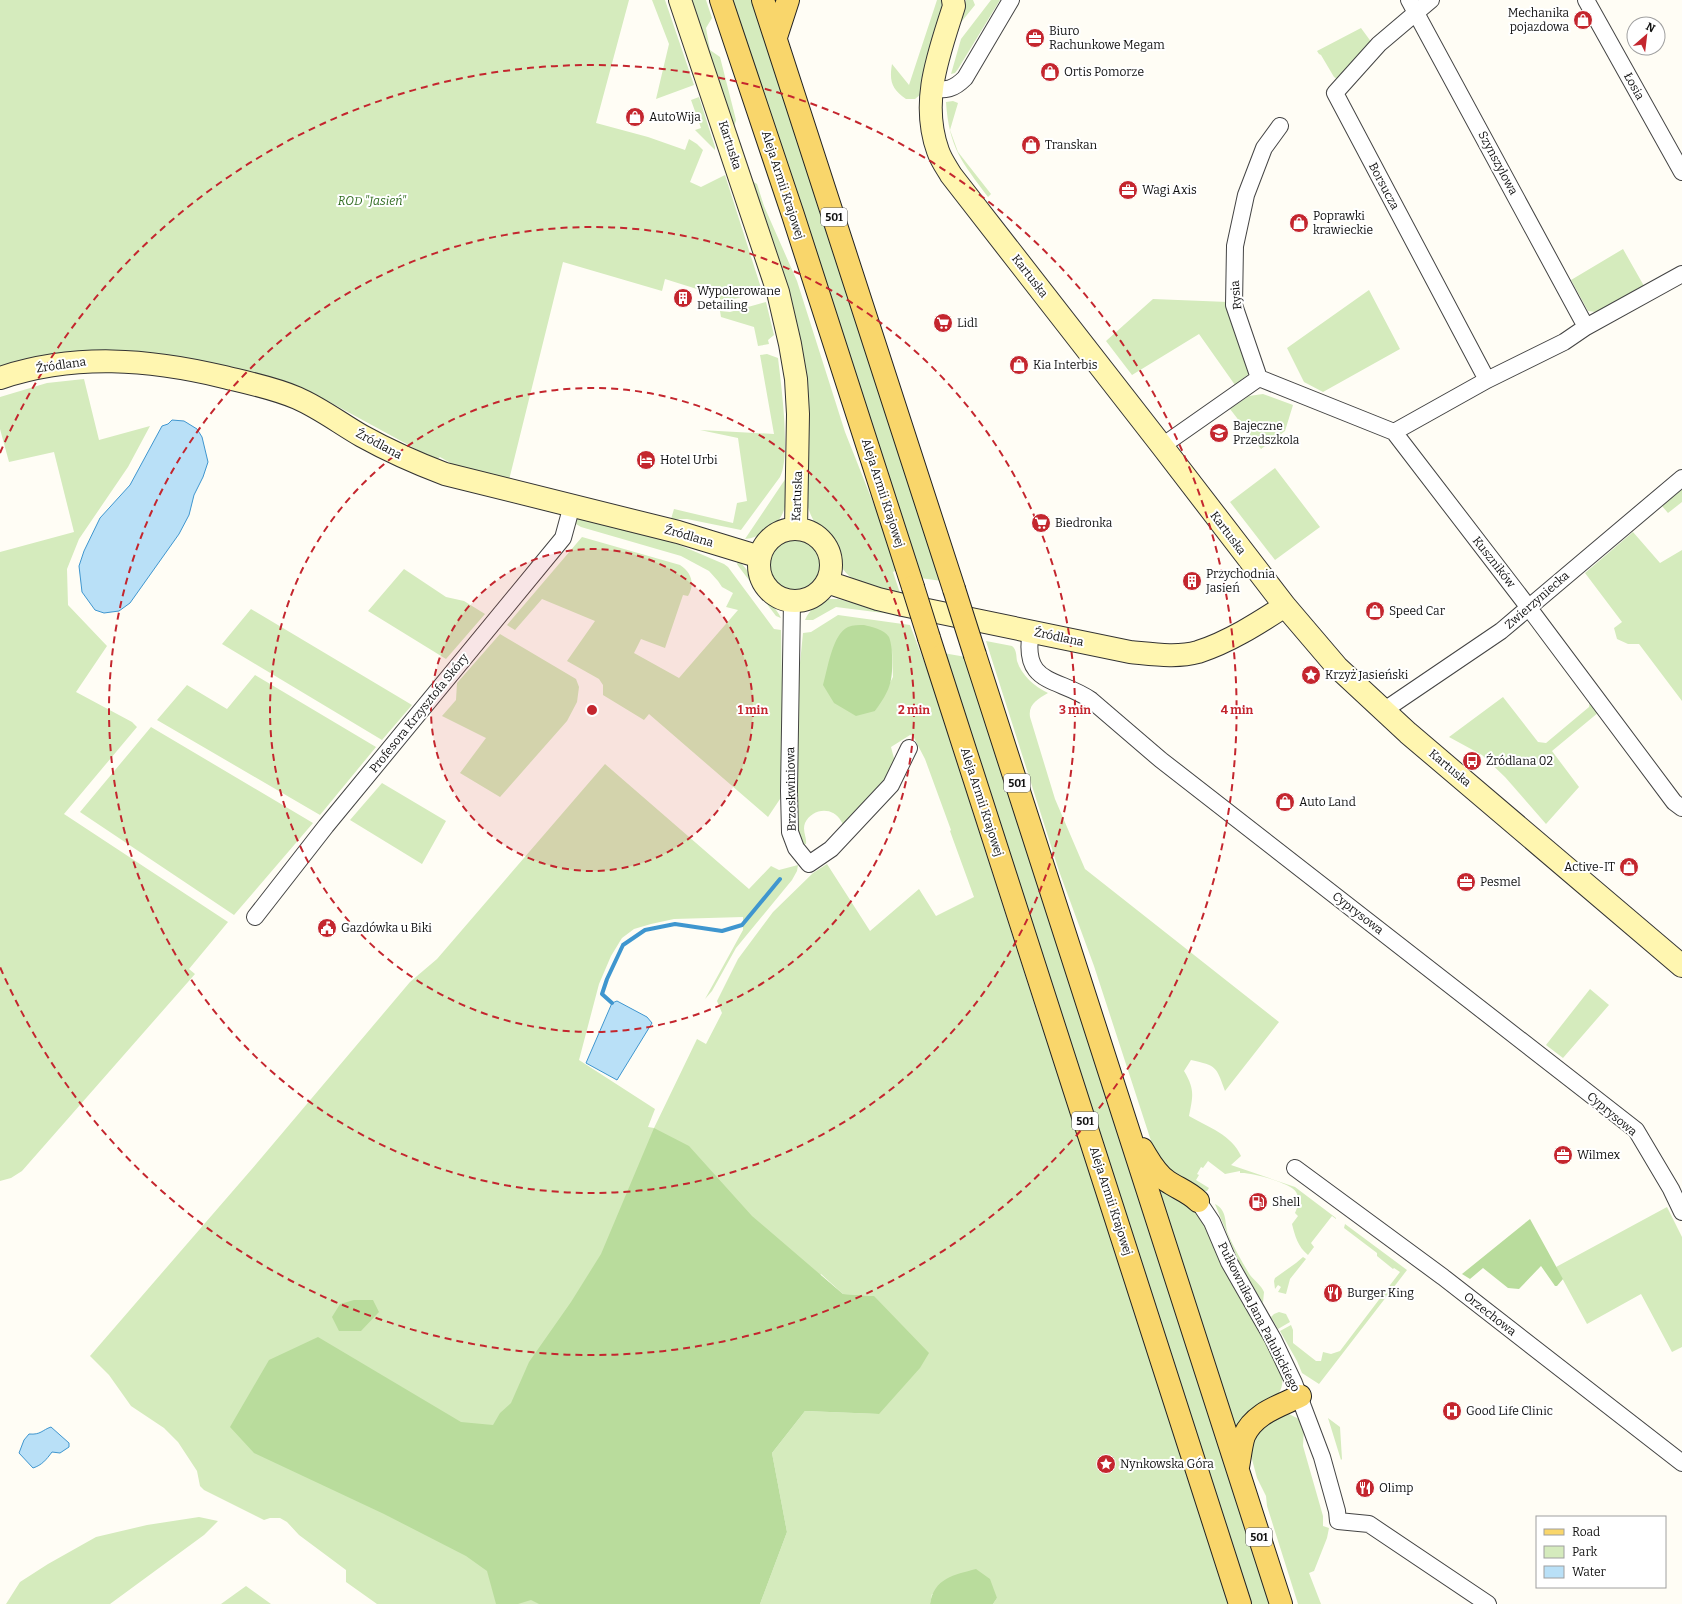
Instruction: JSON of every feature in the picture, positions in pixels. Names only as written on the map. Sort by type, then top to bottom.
[{"type":"main road","name":"Aleja Armii Krajowej","points":[[721,0],[791,207],[1240,1604]]},
{"type":"main road","name":"501","points":[[763,0],[1281,1604]]},
{"type":"main road","points":[[776,37],[788,0]]},
{"type":"main road","points":[[1122,1113],[1157,1172],[1166,1180],[1187,1192],[1198,1201]]},
{"type":"main road","points":[[1238,1470],[1244,1437],[1249,1427],[1256,1419],[1268,1411],[1300,1396]]},
{"type":"street","name":"Kartuska","points":[[680,0],[778,292],[790,344],[796,379],[798,414],[796,529]]},
{"type":"street","points":[[931,89],[943,90],[956,87],[965,78],[1011,0]]},
{"type":"street","points":[[1413,6],[1431,0]]},
{"type":"street","name":"Łosia","points":[[1586,0],[1682,172]]},
{"type":"street","name":"Kartuska","points":[[955,2],[937,62],[931,89],[930,107],[932,133],[938,153],[951,175],[1285,606],[1337,667],[1383,711],[1682,966]]},
{"type":"street","name":"Szynszylowa","points":[[1413,6],[1586,327]]},
{"type":"street","name":"Borsucza","points":[[1413,6],[1335,93],[1487,380]]},
{"type":"street","name":"Rysia","points":[[1258,378],[1234,305],[1234,246],[1246,195],[1264,148],[1280,126]]},
{"type":"street","points":[[1162,446],[1258,378],[1394,432],[1487,380],[1564,342],[1586,327],[1682,274]]},
{"type":"street","name":"Źródlana","points":[[0,378],[47,366],[84,361],[138,362],[188,368],[265,386],[297,398],[362,436],[413,462],[445,474],[678,532],[760,557]]},
{"type":"street","name":"Kuszników","points":[[1394,432],[1529,608],[1674,802],[1682,808]]},
{"type":"street","name":"Zwierzyniecka","points":[[1383,711],[1501,631],[1596,549],[1682,478]]},
{"type":"street","name":"Profesora Krzysztofa Skóry","points":[[255,917],[326,826],[563,538],[572,506]]},
{"type":"street","points":[[796,529],[813,534],[826,547],[830,555],[831,564],[830,574],[823,588],[806,599],[792,601],[782,598],[767,586],[762,577],[760,557],[764,548],[773,537],[786,530],[796,529]]},
{"type":"street","name":"Źródlana","points":[[827,582],[878,599],[903,605],[1130,652],[1166,655],[1197,652],[1250,628],[1285,606]]},
{"type":"street","name":"Brzoskwiniowa","points":[[792,601],[789,792],[790,832],[796,848],[809,864],[831,849],[891,785],[909,748]]},
{"type":"street","name":"Cyprysowa","points":[[1031,631],[1028,646],[1030,658],[1035,669],[1040,675],[1048,680],[1081,693],[1091,700],[1161,760],[1636,1130],[1671,1189],[1682,1212]]},
{"type":"street","name":"Orzechowa","points":[[1295,1168],[1443,1277],[1682,1463]]},
{"type":"street","name":"Pułkownika Jana Pałubickiego","points":[[1198,1201],[1212,1222],[1229,1262],[1273,1339],[1300,1396],[1322,1457],[1337,1511],[1338,1521],[1369,1524],[1488,1604]]},
{"type":"green space","name":"ROD \"Jasień\"","points":[[0,0],[629,0],[596,123],[648,137],[685,150],[689,139],[703,150],[690,182],[701,187],[725,175],[762,291],[734,299],[723,300],[717,299],[716,295],[665,279],[662,291],[563,262],[509,480],[454,465],[440,457],[436,460],[313,393],[264,376],[0,369]]},
{"type":"green space","points":[[652,0],[665,0],[694,85],[656,99],[669,44]]},
{"type":"green space","points":[[689,0],[706,0],[712,18],[706,28],[710,50],[720,57],[736,120],[734,127],[752,181],[757,184],[764,206],[797,281],[845,432],[882,525],[897,570],[893,572],[901,596],[860,583],[846,573],[839,563],[833,541],[817,525],[810,513],[808,507],[805,406]]},
{"type":"green space","points":[[730,0],[753,0],[942,581],[920,578]]},
{"type":"green space","points":[[937,0],[945,0],[921,94],[915,99],[906,99],[897,92],[891,80],[892,64],[909,85]]},
{"type":"green space","points":[[966,0],[973,0],[975,5],[958,26],[957,22]]},
{"type":"green space","points":[[991,0],[1000,0],[958,69],[955,73],[951,74],[961,39]]},
{"type":"green space","points":[[1361,28],[1372,43],[1337,79],[1334,77],[1317,51]]},
{"type":"green space","points":[[699,97],[715,150],[695,130],[701,128],[691,100]]},
{"type":"green space","points":[[953,101],[958,103],[950,130],[958,152],[991,194],[988,197],[958,154],[950,131],[946,102]]},
{"type":"green space","points":[[1623,249],[1644,286],[1596,312],[1588,311],[1571,280]]},
{"type":"green space","points":[[1369,290],[1400,349],[1323,392],[1304,382],[1287,348]]},
{"type":"green space","points":[[1153,299],[1228,302],[1250,373],[1235,385],[1199,334],[1132,375],[1106,341]]},
{"type":"green space","points":[[766,302],[774,335],[768,340],[769,344],[758,346],[754,327],[721,317],[720,311],[730,312]]},
{"type":"green space","points":[[767,354],[778,358],[781,384],[785,453],[780,477],[741,530],[687,519],[671,519],[674,509],[733,523],[737,503],[747,501],[738,438],[700,430],[774,434],[760,355]]},
{"type":"green space","points":[[84,379],[99,440],[150,426],[128,467],[79,539],[67,569],[68,605],[107,646],[76,692],[132,722],[137,727],[64,814],[228,922],[189,969],[195,974],[22,1171],[11,1178],[0,1181],[0,552],[74,532],[54,452],[9,462],[0,429],[0,397],[47,383]]},
{"type":"green space","points":[[1263,394],[1293,405],[1285,431],[1261,449],[1230,409],[1249,396]]},
{"type":"green space","points":[[1275,468],[1320,527],[1275,560],[1230,502]]},
{"type":"green space","points":[[788,475],[784,511],[781,517],[764,532],[755,537],[745,539]]},
{"type":"green space","points":[[1682,489],[1682,502],[1668,513],[1662,506]]},
{"type":"green space","points":[[578,517],[670,541],[724,564],[728,567],[774,629],[781,630],[784,793],[768,817],[649,714],[644,720],[603,695],[603,685],[599,679],[567,661],[595,621],[542,599],[515,630],[507,625],[582,537],[680,565],[690,575],[692,583],[690,592],[688,596],[683,595],[665,648],[641,639],[634,653],[679,678],[738,610],[726,607],[733,593],[722,587],[709,571],[681,556],[581,527],[576,524]]},
{"type":"green space","points":[[1633,532],[1660,563],[1682,550],[1682,701],[1639,644],[1628,644],[1617,639],[1614,628],[1622,622],[1585,573]]},
{"type":"green space","points":[[795,535],[812,540],[820,548],[825,565],[820,582],[812,590],[795,595],[778,590],[770,582],[765,565],[770,548],[778,540]]},
{"type":"green space","points":[[738,561],[748,571],[756,588],[774,607],[781,618],[776,616],[739,567],[737,564]]},
{"type":"green space","points":[[404,569],[446,597],[464,601],[485,614],[446,659],[368,611]]},
{"type":"green space","points":[[829,599],[838,599],[907,616],[836,607],[813,620],[805,620],[814,607]]},
{"type":"green space","points":[[251,609],[412,705],[382,740],[222,644]]},
{"type":"green space","points":[[838,615],[910,625],[928,672],[1042,1028],[1047,1036],[1230,1604],[993,1604],[997,1598],[932,1594],[930,1604],[760,1604],[787,1532],[772,1453],[805,1411],[879,1414],[874,1296],[843,1294],[821,1274],[590,1604],[377,1604],[346,1582],[346,1570],[299,1535],[287,1522],[280,1518],[270,1518],[264,1520],[204,1490],[200,1486],[197,1471],[178,1442],[164,1428],[131,1406],[109,1375],[90,1356],[257,1163],[410,982],[437,959],[605,764],[749,889],[771,866],[779,870],[798,865],[797,871],[792,880],[736,948],[712,991],[705,999],[743,930],[743,917],[674,919],[634,929],[622,938],[611,956],[599,984],[579,1060],[655,1109],[648,1127],[654,1128],[697,1039],[706,1044],[722,1013],[717,1001],[738,959],[773,912],[813,873],[827,864],[870,931],[919,889],[936,916],[974,897],[925,759],[913,736],[910,735],[891,747],[895,762],[886,781],[844,830],[842,822],[833,813],[828,811],[817,812],[812,814],[805,823],[804,829],[806,844],[803,845],[798,832],[796,785],[797,693],[803,633],[811,632]],"holes":[[[892,650],[893,677],[875,711]]]},
{"type":"green space","points":[[854,625],[864,625],[881,630],[889,637],[892,651],[892,673],[890,685],[875,711],[856,716],[834,703],[823,685],[831,653],[838,637],[848,627]]},
{"type":"green space","points":[[500,634],[576,679],[579,687],[577,702],[567,721],[500,797],[460,773],[486,738],[442,716],[456,700],[457,683]]},
{"type":"green space","points":[[986,641],[1012,646],[1016,651],[1017,661],[1025,676],[1033,684],[1048,693],[1034,702],[1030,712],[1030,717],[1055,799],[1085,869],[1279,1022],[1225,1091],[1220,1076],[1214,1068],[1191,1060],[1184,1071],[1188,1077],[1192,1093],[1189,1116],[1219,1132],[1232,1142],[1241,1156],[1231,1165],[1295,1187],[1336,1218],[1332,1216],[1311,1243],[1314,1247],[1308,1255],[1299,1245],[1292,1224],[1298,1216],[1295,1213],[1298,1205],[1298,1197],[1293,1189],[1279,1182],[1253,1174],[1240,1173],[1240,1171],[1225,1174],[1208,1161],[1203,1168],[1201,1167],[1197,1174],[1199,1175],[1196,1180],[1209,1188],[1207,1191],[1203,1192],[1170,1176],[1154,1150],[1094,966],[1059,871]]},
{"type":"green space","points":[[943,653],[966,657],[1272,1604],[1249,1604]]},
{"type":"green space","points":[[255,675],[376,747],[320,815],[157,720],[187,685],[227,709]]},
{"type":"green space","points":[[1503,697],[1538,742],[1546,743],[1589,707],[1590,700],[1599,712],[1552,751],[1579,787],[1546,824],[1505,777],[1482,755],[1449,737]]},
{"type":"green space","points":[[151,727],[313,823],[234,915],[80,812]]},
{"type":"green space","points":[[382,783],[446,821],[422,864],[350,820]]},
{"type":"green space","points":[[1590,989],[1609,1005],[1563,1058],[1546,1045]]},
{"type":"green space","points":[[654,1128],[689,1146],[752,1216],[843,1294],[874,1296],[929,1353],[920,1368],[879,1414],[805,1411],[772,1453],[787,1532],[760,1604],[539,1604],[531,1600],[518,1604],[496,1604],[487,1571],[466,1556],[384,1514],[254,1453],[230,1427],[269,1360],[318,1337],[461,1422],[493,1425],[500,1413],[511,1403],[529,1362],[571,1302],[601,1254]]},
{"type":"green space","points":[[1160,1188],[1199,1213],[1276,1358],[1281,1371],[1282,1385],[1276,1398],[1263,1411],[1236,1432],[1158,1190]]},
{"type":"green space","points":[[1215,1204],[1224,1213],[1228,1234],[1241,1260],[1250,1275],[1260,1285],[1264,1292],[1263,1303],[1240,1265]]},
{"type":"green space","points":[[1667,1207],[1682,1237],[1682,1347],[1672,1352],[1641,1294],[1587,1324],[1556,1267]]},
{"type":"green space","points":[[1530,1219],[1563,1279],[1557,1286],[1555,1286],[1541,1266],[1519,1289],[1508,1288],[1483,1268],[1470,1279],[1462,1274]]},
{"type":"green space","points":[[1345,1224],[1407,1270],[1319,1384],[1302,1373],[1280,1331],[1291,1325],[1293,1330],[1293,1343],[1316,1361],[1321,1361],[1323,1352],[1331,1354],[1340,1351],[1400,1272],[1394,1268],[1393,1269],[1377,1256],[1377,1253],[1344,1228]]},
{"type":"green space","points":[[1303,1257],[1306,1259],[1290,1279],[1286,1294],[1278,1292],[1281,1287],[1278,1285],[1275,1289],[1275,1278]]},
{"type":"green space","points":[[354,1300],[373,1300],[379,1312],[361,1331],[339,1331],[332,1317],[340,1304]]},
{"type":"green space","points":[[1279,1312],[1286,1314],[1290,1322],[1278,1329],[1271,1317]]},
{"type":"green space","points":[[1287,1413],[1299,1419],[1304,1428],[1303,1446],[1323,1516],[1323,1526],[1329,1528],[1327,1538],[1314,1571],[1309,1573],[1321,1604],[1298,1604],[1267,1506],[1266,1496],[1257,1478],[1250,1452],[1257,1427]]},
{"type":"green space","points":[[1328,1418],[1340,1427],[1341,1460]]},
{"type":"green space","points":[[199,1517],[218,1521],[204,1535],[110,1604],[6,1604],[20,1582],[48,1564],[96,1537],[147,1525]]},
{"type":"green space","points":[[976,1569],[990,1579],[997,1598],[993,1604],[930,1604],[932,1595],[936,1588],[946,1579],[960,1573]]},
{"type":"green space","points":[[246,1586],[271,1604],[221,1604]]},
{"type":"water","points":[[172,420],[184,421],[197,429],[202,437],[208,462],[203,477],[194,495],[189,515],[179,534],[130,603],[119,611],[104,613],[95,610],[82,592],[79,566],[84,551],[100,518],[130,485],[162,426],[168,424]]},
{"type":"water","points":[[617,1001],[647,1017],[652,1023],[617,1080],[586,1063],[612,1003]]},
{"type":"water","points":[[51,1427],[69,1443],[69,1447],[60,1453],[52,1452],[44,1462],[33,1468],[19,1453],[24,1440],[29,1434],[39,1433]]},
{"type":"waterway","points":[[612,1003],[602,994],[607,979],[623,945],[645,930],[675,924],[722,931],[742,925],[780,879]]},
{"type":"place","name":"Mechanika pojazdowa","points":[[1583,20]]},
{"type":"place","name":"Biuro Rachunkowe Megam","points":[[1035,38]]},
{"type":"place","name":"Ortis Pomorze","points":[[1050,72]]},
{"type":"place","name":"AutoWija","points":[[635,117]]},
{"type":"place","name":"Transkan","points":[[1031,145]]},
{"type":"place","name":"Wagi Axis","points":[[1128,190]]},
{"type":"place","name":"Poprawki krawieckie","points":[[1299,223]]},
{"type":"place","name":"Wypolerowane Detailing","points":[[683,298]]},
{"type":"place","name":"Lidl","points":[[943,323]]},
{"type":"place","name":"Kia Interbis","points":[[1019,365]]},
{"type":"place","name":"Bajeczne Przedszkola","points":[[1219,433]]},
{"type":"place","name":"Hotel Urbi","points":[[646,460]]},
{"type":"place","name":"Biedronka","points":[[1041,523]]},
{"type":"place","name":"Przychodnia Jasień","points":[[1192,581]]},
{"type":"place","name":"Speed Car","points":[[1375,611]]},
{"type":"place","name":"Krzyż Jasieński","points":[[1311,675]]},
{"type":"place","name":"Źródlana 02","points":[[1472,761]]},
{"type":"place","name":"Auto Land","points":[[1285,802]]},
{"type":"place","name":"Active-IT","points":[[1629,867]]},
{"type":"place","name":"Pesmel","points":[[1466,882]]},
{"type":"place","name":"Gazdówka u Biki","points":[[327,928]]},
{"type":"place","name":"Wilmex","points":[[1563,1155]]},
{"type":"place","name":"Shell","points":[[1258,1202]]},
{"type":"place","name":"Burger King","points":[[1333,1293]]},
{"type":"place","name":"Good Life Clinic","points":[[1452,1411]]},
{"type":"place","name":"Nynkowska Góra","points":[[1106,1464]]},
{"type":"place","name":"Olimp","points":[[1365,1488]]}]
